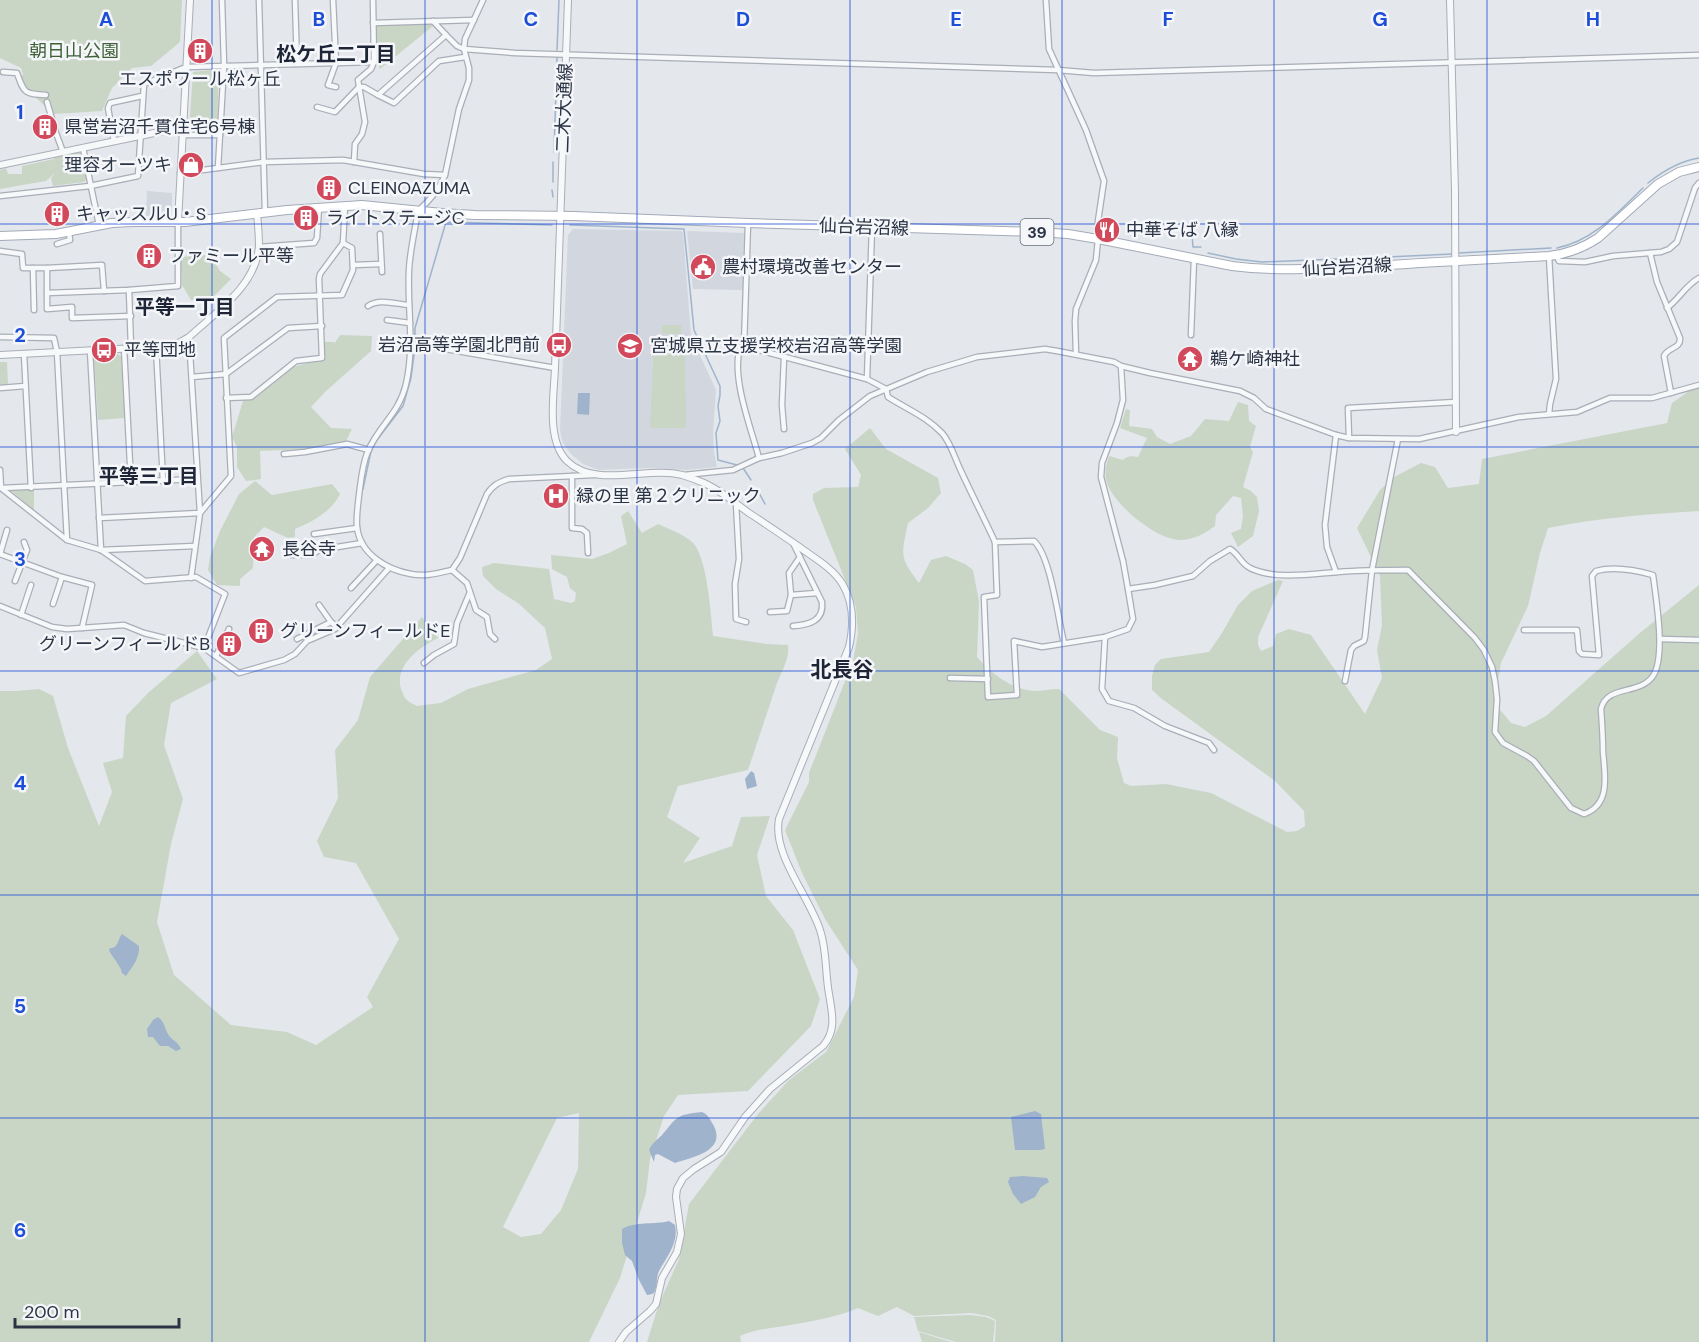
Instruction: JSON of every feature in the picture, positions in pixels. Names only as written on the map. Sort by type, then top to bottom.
[{"type":"main road","name":"仙台岩沼線","points":[[0,236],[36,236],[99,225],[178,222],[319,207],[380,206],[475,215],[561,215],[1068,234],[1232,266],[1272,270],[1553,255],[1589,244],[1658,184],[1680,172],[1699,167]]},
{"type":"street","points":[[47,293],[178,286],[180,173],[190,0]]},
{"type":"street","points":[[218,168],[224,66],[222,0]]},
{"type":"street","points":[[175,345],[189,337],[238,292],[251,274],[259,247],[264,162],[258,0]]},
{"type":"street","points":[[296,0],[297,64]]},
{"type":"street","points":[[333,0],[336,63],[328,85],[336,87]]},
{"type":"street","points":[[354,162],[355,144],[362,134],[365,122],[358,80],[371,69],[374,62],[373,0]]},
{"type":"street","points":[[483,0],[467,33],[464,49],[469,68],[469,80],[459,109],[445,176],[442,183],[417,211],[409,268],[411,343],[407,377],[401,400],[393,415],[374,438],[361,477],[357,528],[362,543],[377,560],[389,568],[413,575],[452,570],[460,558],[487,494],[492,486],[500,481],[599,475],[666,473],[681,475],[703,482],[736,503],[834,573],[850,599],[853,618],[853,632],[849,647],[777,827],[780,844],[824,941],[832,1034],[824,1046],[770,1089],[745,1117],[721,1152],[683,1178],[676,1197],[681,1234],[677,1252],[662,1278],[656,1304],[626,1332],[620,1342]]},
{"type":"street","name":"二木大通線","points":[[568,0],[554,429],[556,443],[566,460],[591,475],[599,475]]},
{"type":"street","points":[[1046,0],[1049,50],[1086,130],[1104,181],[1098,221],[1096,261],[1076,309],[1076,354]]},
{"type":"street","points":[[1449,0],[1455,191],[1456,432]]},
{"type":"street","points":[[373,23],[474,20]]},
{"type":"street","points":[[433,21],[457,46],[464,49],[1094,73],[1699,55]]},
{"type":"street","points":[[378,95],[446,35]]},
{"type":"street","points":[[359,87],[364,87],[394,103],[439,61],[465,57]]},
{"type":"street","points":[[0,196],[90,186],[138,176],[144,84],[186,67],[374,62]]},
{"type":"street","points":[[3,72],[17,73],[23,90],[29,94],[46,95]]},
{"type":"street","points":[[317,107],[335,112],[359,87]]},
{"type":"street","points":[[114,141],[108,108],[110,103],[142,96]]},
{"type":"street","points":[[47,102],[63,152]]},
{"type":"street","points":[[0,165],[183,127]]},
{"type":"street","points":[[182,135],[220,135]]},
{"type":"street","points":[[83,148],[99,225]]},
{"type":"street","points":[[180,173],[264,162],[343,160],[445,176]]},
{"type":"street","points":[[1553,255],[1559,261],[1585,262],[1669,249],[1677,242],[1695,188],[1699,183]]},
{"type":"street","points":[[226,398],[250,397],[296,361],[322,358],[320,274],[343,243],[345,206]]},
{"type":"street","points":[[259,247],[314,243],[317,238],[319,207]]},
{"type":"street","points":[[744,346],[748,223]]},
{"type":"street","points":[[867,379],[872,227]]},
{"type":"street","points":[[57,244],[70,240],[69,232]]},
{"type":"street","points":[[380,234],[382,272]]},
{"type":"street","points":[[99,518],[200,513],[231,476],[224,338],[277,297],[342,294],[353,270],[352,248],[343,243]]},
{"type":"street","points":[[0,251],[22,254],[23,268],[102,265],[104,291]]},
{"type":"street","points":[[1650,253],[1657,282],[1680,338],[1678,346],[1666,352],[1664,356],[1671,393]]},
{"type":"street","points":[[1549,414],[1556,379],[1553,255]]},
{"type":"street","points":[[1191,335],[1194,259]]},
{"type":"street","points":[[353,265],[381,264]]},
{"type":"street","points":[[33,268],[34,310]]},
{"type":"street","points":[[47,268],[48,309],[72,307],[72,318],[131,316]]},
{"type":"street","points":[[1667,308],[1699,278]]},
{"type":"street","points":[[129,290],[131,316],[127,348],[130,483]]},
{"type":"street","points":[[368,306],[374,302],[409,305]]},
{"type":"street","points":[[387,320],[410,323]]},
{"type":"street","points":[[192,377],[226,375],[288,328],[322,326]]},
{"type":"street","points":[[0,337],[54,338],[57,352],[67,540]]},
{"type":"street","points":[[189,337],[200,513],[191,578]]},
{"type":"street","points":[[411,343],[555,368]]},
{"type":"street","points":[[0,355],[175,345],[185,346],[189,349],[190,354]]},
{"type":"street","points":[[744,346],[867,379],[886,388]]},
{"type":"street","points":[[744,346],[740,348],[738,354],[739,379],[759,458]]},
{"type":"street","points":[[156,347],[163,481]]},
{"type":"street","points":[[681,475],[733,470],[759,458],[812,443],[870,396],[927,372],[977,357],[1045,349],[1114,362],[1121,366],[1240,391],[1254,398],[1266,409],[1349,438],[1419,439],[1519,417],[1577,412],[1610,398],[1652,398],[1699,385]]},
{"type":"street","points":[[90,350],[101,550]]},
{"type":"street","points":[[24,354],[31,488]]},
{"type":"street","points":[[784,357],[782,405],[784,429]]},
{"type":"street","points":[[886,388],[888,398],[920,415],[944,435],[981,509],[995,542],[997,595],[984,597],[988,697],[1017,695],[1014,641],[1042,647],[1105,637],[1128,629],[1133,619],[1123,561],[1101,477],[1102,463],[1123,400],[1121,366]]},
{"type":"street","points":[[0,388],[26,386]]},
{"type":"street","points":[[1349,438],[1348,408],[1456,402]]},
{"type":"street","points":[[1336,435],[1325,525],[1327,547],[1336,572]]},
{"type":"street","points":[[1345,681],[1351,650],[1364,641],[1365,637],[1372,570],[1398,439]]},
{"type":"street","points":[[284,454],[347,444],[369,450]]},
{"type":"street","points":[[0,470],[1,488],[67,540],[101,550],[146,581],[196,577],[225,594],[204,648]]},
{"type":"street","points":[[572,476],[572,528],[582,528],[587,533],[588,553]]},
{"type":"street","points":[[1,488],[197,479]]},
{"type":"street","points":[[736,503],[739,559],[735,584],[736,619],[746,622]]},
{"type":"street","points":[[314,534],[357,528]]},
{"type":"street","points":[[7,530],[0,554],[62,577],[92,585],[82,627]]},
{"type":"street","points":[[995,542],[1034,541],[1039,545],[1047,566],[1064,644]]},
{"type":"street","points":[[15,582],[27,550],[24,542]]},
{"type":"street","points":[[292,555],[312,555],[319,550],[362,543]]},
{"type":"street","points":[[793,543],[822,602],[819,617],[813,623],[793,626]]},
{"type":"street","points":[[101,550],[195,546]]},
{"type":"street","points":[[1128,589],[1193,576],[1210,561],[1230,549],[1248,567],[1268,574],[1315,575],[1372,570],[1408,570],[1484,650],[1492,667],[1497,699],[1496,732],[1498,738],[1533,761],[1571,808],[1584,814],[1590,812],[1604,794],[1601,709],[1603,702],[1610,695],[1637,688],[1648,681],[1656,670],[1660,639],[1653,575],[1618,568],[1596,571],[1592,576],[1599,655],[1582,654],[1577,630],[1524,630]]},
{"type":"street","points":[[770,612],[787,611],[791,595],[789,573],[800,557]]},
{"type":"street","points":[[351,588],[377,560]]},
{"type":"street","points":[[0,606],[52,627],[67,629],[124,625],[144,633],[204,648],[239,673],[284,660],[295,654],[307,641],[337,627],[389,568]]},
{"type":"street","points":[[452,570],[467,583],[476,610],[487,616],[490,634],[495,639]]},
{"type":"street","points":[[53,604],[62,577]]},
{"type":"street","points":[[21,615],[31,585]]},
{"type":"street","points":[[424,663],[453,644],[457,623],[470,592]]},
{"type":"street","points":[[791,595],[818,593]]},
{"type":"street","points":[[319,605],[337,627]]},
{"type":"street","points":[[297,639],[332,622]]},
{"type":"street","points":[[216,656],[229,629]]},
{"type":"street","points":[[1105,637],[1102,688],[1109,701],[1134,708],[1165,726],[1209,743],[1214,750]]},
{"type":"street","points":[[1660,639],[1699,640]]},
{"type":"street","points":[[950,678],[988,679]]},
{"type":"shaded area","points":[[147,191],[172,193],[172,212],[169,216],[146,216]]},
{"type":"shaded area","name":"宮城県立支援学校岩沼高等学園","points":[[573,229],[681,231],[683,233],[691,336],[716,390],[713,432],[717,467],[686,470],[648,468],[599,470],[583,464],[563,443],[560,431],[568,235]]},
{"type":"shaded area","points":[[687,231],[744,233],[743,290],[693,289]]},
{"type":"green space","name":"朝日山公園","points":[[0,0],[182,0],[180,42],[151,66],[132,68],[112,88],[102,111],[54,114],[18,82],[23,74],[21,68],[0,58]]},
{"type":"green space","points":[[431,22],[433,26],[380,69],[377,63],[377,24]]},
{"type":"green space","points":[[219,69],[217,128],[212,131],[192,133],[189,131],[193,72]]},
{"type":"green space","points":[[75,152],[81,153],[88,178],[84,182],[53,186],[51,178],[55,173],[46,181],[0,189],[0,170],[6,168],[8,174],[22,174],[22,166]]},
{"type":"green space","points":[[210,255],[220,271],[231,279],[214,296],[191,300],[182,285],[181,257]]},
{"type":"green space","points":[[662,325],[681,325],[681,334],[662,334]]},
{"type":"green space","points":[[340,335],[372,336],[371,351],[311,407],[331,428],[352,429],[346,441],[306,449],[260,451],[261,479],[246,481],[237,467],[237,447],[232,437],[243,401],[260,394],[292,367],[324,359],[325,342],[334,342],[334,344]]},
{"type":"green space","points":[[654,343],[685,344],[686,428],[650,428]]},
{"type":"green space","points":[[118,354],[121,357],[125,418],[98,420],[94,359],[97,355]]},
{"type":"green space","points":[[0,362],[7,362],[8,385],[0,386]]},
{"type":"green space","points":[[1699,389],[1699,511],[1623,517],[1548,528],[1528,606],[1501,663],[1496,705],[1511,723],[1525,727],[1546,716],[1641,632],[1699,585],[1699,1342],[995,1342],[996,1320],[988,1316],[971,1313],[914,1316],[897,1307],[878,1316],[858,1308],[825,1318],[758,1330],[740,1336],[741,1342],[647,1342],[659,1304],[679,1259],[689,1204],[758,1114],[789,1080],[826,1052],[854,997],[858,970],[825,919],[802,873],[785,830],[809,782],[809,773],[853,661],[858,634],[856,607],[813,500],[813,494],[824,488],[858,487],[861,475],[845,449],[870,428],[886,449],[938,478],[941,493],[928,508],[908,523],[903,554],[908,567],[919,583],[931,560],[946,556],[973,570],[979,602],[977,657],[989,669],[1002,680],[1026,690],[1059,689],[1100,730],[1118,737],[1117,758],[1124,783],[1131,786],[1166,784],[1211,793],[1287,832],[1297,831],[1305,826],[1304,811],[1275,781],[1152,690],[1155,665],[1161,659],[1209,652],[1238,605],[1252,591],[1278,580],[1283,581],[1258,637],[1261,651],[1273,646],[1276,634],[1289,629],[1311,635],[1365,714],[1382,678],[1377,650],[1382,625],[1380,576],[1357,528],[1380,490],[1394,477],[1421,463],[1435,467],[1448,488],[1479,484],[1482,459],[1667,423],[1672,403],[1689,391]]},
{"type":"green space","points":[[1238,402],[1248,405],[1249,421],[1256,426],[1250,447],[1253,452],[1243,487],[1257,497],[1259,511],[1253,536],[1238,547],[1231,533],[1241,529],[1243,516],[1241,498],[1233,496],[1216,515],[1215,526],[1211,529],[1195,537],[1181,540],[1161,535],[1149,528],[1127,511],[1111,492],[1106,480],[1109,456],[1123,460],[1132,456],[1138,457],[1147,438],[1120,428],[1126,409],[1130,410],[1129,426],[1152,429],[1157,437],[1170,444],[1191,436],[1205,419],[1229,421]]},
{"type":"green space","points":[[255,481],[272,495],[332,484],[340,494],[327,511],[295,529],[295,537],[288,538],[264,527],[254,537],[253,568],[240,579],[240,586],[217,585],[208,570],[210,557],[239,494]]},
{"type":"green space","points":[[10,490],[34,490],[34,510]]},
{"type":"green space","points":[[628,511],[642,533],[658,524],[684,536],[696,547],[707,585],[713,636],[788,645],[786,662],[748,770],[678,786],[667,817],[700,838],[683,863],[732,846],[741,817],[770,816],[757,855],[766,896],[793,930],[820,999],[811,1026],[748,1091],[678,1095],[664,1116],[650,1159],[646,1193],[620,1278],[589,1342],[0,1342],[0,691],[39,689],[53,696],[68,748],[99,826],[112,792],[103,763],[123,758],[126,716],[148,693],[197,651],[217,679],[171,703],[164,745],[183,799],[171,844],[157,922],[174,975],[231,1025],[287,1032],[316,1045],[373,1007],[367,997],[399,939],[356,863],[324,857],[317,841],[338,798],[335,750],[358,720],[370,677],[422,617],[438,638],[410,658],[401,672],[400,680],[405,698],[417,706],[441,703],[468,689],[536,670],[552,659],[545,628],[518,603],[496,589],[483,576],[482,567],[494,563],[549,569],[554,599],[571,603],[575,601],[576,593],[570,588],[567,577],[552,569],[551,555],[592,559],[627,544],[621,516]],"holes":[[[579,1113],[578,1169],[561,1210],[541,1234],[521,1237],[503,1227],[557,1118]]]},
{"type":"green space","points":[[970,1315],[995,1321],[993,1342],[956,1342],[918,1331],[914,1317]]},
{"type":"green space","points":[[919,1332],[951,1342],[922,1342]]},
{"type":"water","points":[[578,393],[590,393],[589,415],[577,414]]},
{"type":"water","points":[[751,771],[754,773],[757,786],[747,789],[745,779]]},
{"type":"water","points":[[122,934],[139,946],[137,958],[126,976],[109,950],[116,945]]},
{"type":"water","points":[[158,1017],[181,1049],[176,1051],[168,1046],[160,1046],[153,1037],[148,1037],[147,1029]]},
{"type":"water","points":[[1035,1111],[1041,1114],[1045,1149],[1015,1150],[1011,1117]]},
{"type":"water","points":[[702,1112],[709,1118],[717,1135],[712,1147],[706,1152],[675,1163],[658,1154],[655,1155],[654,1162],[650,1148],[675,1120],[687,1114]]},
{"type":"water","points":[[1010,1177],[1047,1178],[1049,1182],[1041,1187],[1035,1197],[1021,1204],[1013,1194],[1008,1182]]},
{"type":"water","points":[[669,1221],[675,1225],[674,1244],[659,1271],[655,1292],[647,1295],[632,1261],[625,1255],[622,1229],[633,1225]]},
{"type":"waterway","points":[[557,50],[559,0]]},
{"type":"waterway","points":[[554,152],[557,58]]},
{"type":"waterway","points":[[1648,183],[1672,167],[1699,158]]},
{"type":"waterway","points":[[553,162],[553,182]]},
{"type":"waterway","points":[[1557,248],[1593,233],[1643,188]]},
{"type":"waterway","points":[[552,190],[553,197]]},
{"type":"waterway","points":[[415,340],[415,328],[446,222],[552,225]]},
{"type":"waterway","points":[[570,225],[684,229],[694,330],[720,386],[718,406],[720,421],[716,433],[718,460],[737,465]]},
{"type":"waterway","points":[[1180,228],[1180,235],[1192,235],[1193,247],[1201,247]]},
{"type":"waterway","points":[[1459,253],[1551,248]]},
{"type":"waterway","points":[[1208,253],[1262,262],[1361,258]]},
{"type":"waterway","points":[[1366,258],[1452,254]]},
{"type":"waterway","points":[[363,489],[371,451],[403,406],[411,378],[415,347]]},
{"type":"waterway","points":[[743,468],[751,480]]},
{"type":"waterway","points":[[758,491],[765,504]]},
{"type":"place","name":"エスポワール松ヶ丘","points":[[200,51]]},
{"type":"place","name":"県営岩沼千貫住宅6号棟","points":[[45,127]]},
{"type":"place","name":"理容オーツキ","points":[[191,165]]},
{"type":"place","name":"CLEINOAZUMA","points":[[329,188]]},
{"type":"place","name":"キャッスルU・S","points":[[57,214]]},
{"type":"place","name":"ライトステージC","points":[[306,218]]},
{"type":"place","name":"中華そば 八縁","points":[[1107,230]]},
{"type":"place","name":"ファミール平等","points":[[149,256]]},
{"type":"place","name":"農村環境改善センター","points":[[703,267]]},
{"type":"place","name":"岩沼高等学園北門前","points":[[559,345]]},
{"type":"place","name":"宮城県立支援学校岩沼高等学園","points":[[630,346]]},
{"type":"place","name":"平等団地","points":[[104,350]]},
{"type":"place","name":"鵜ケ崎神社","points":[[1190,359]]},
{"type":"place","name":"緑の里 第２クリニック","points":[[556,496]]},
{"type":"place","name":"長谷寺","points":[[262,549]]},
{"type":"place","name":"グリーンフィールドE","points":[[261,631]]},
{"type":"place","name":"グリーンフィールドB","points":[[229,644]]},
{"type":"district","name":"松ケ丘二丁目","points":[[336,54]]},
{"type":"district","name":"平等一丁目","points":[[185,307]]},
{"type":"district","name":"平等三丁目","points":[[149,476]]},
{"type":"district","name":"北長谷","points":[[842,670]]}]
